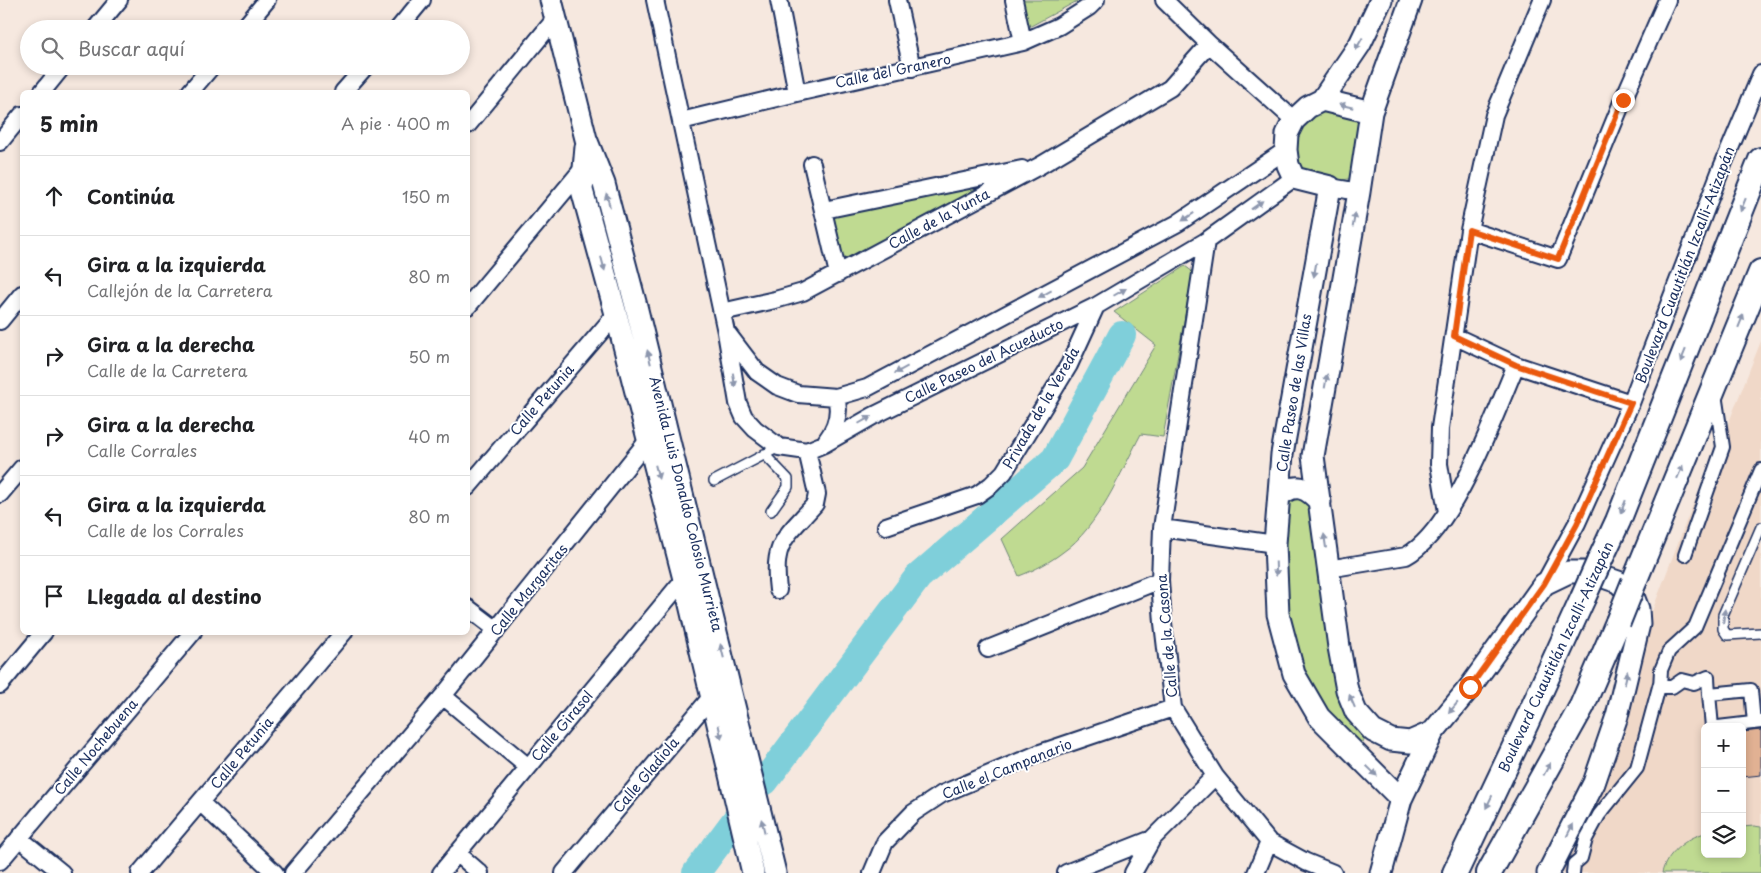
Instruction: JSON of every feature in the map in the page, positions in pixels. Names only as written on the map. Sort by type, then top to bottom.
[{"type":"main road","name":"Boulevard Cuautitlán Izcalli-Atizapán","points":[[1455,873],[1618,521],[1761,160]]},
{"type":"main road","points":[[1494,864],[1582,706],[1761,272]]},
{"type":"main road","points":[[1474,833],[1484,830],[1494,831],[1500,835],[1502,842],[1494,864]]},
{"type":"street","points":[[102,20],[119,0]]},
{"type":"street","points":[[250,20],[267,0]]},
{"type":"street","points":[[405,20],[422,0]]},
{"type":"street","name":"Calle Paseo del Acueducto","points":[[655,0],[722,312],[738,403],[744,418],[779,447],[807,451],[824,444],[873,416],[1096,306],[1206,242],[1294,178]]},
{"type":"street","points":[[778,0],[797,93]]},
{"type":"street","points":[[897,0],[912,68]]},
{"type":"street","points":[[1014,0],[1023,42]]},
{"type":"street","name":"Calle del Granero","points":[[681,120],[1023,42],[1059,26],[1096,0]]},
{"type":"street","points":[[1164,0],[1209,44],[1294,120]]},
{"type":"street","points":[[1359,192],[1294,178],[1288,165],[1286,150],[1287,134],[1294,120],[1308,107],[1322,100],[1360,44],[1381,0]]},
{"type":"street","name":"Calle Paseo de las Villas","points":[[1411,0],[1371,112],[1313,456],[1347,690],[1356,712],[1373,731],[1391,740],[1410,742],[1433,732]]},
{"type":"street","points":[[1447,512],[1439,464],[1440,428],[1469,230],[1494,115],[1542,0]]},
{"type":"street","points":[[1469,230],[1558,259],[1623,100],[1667,0]]},
{"type":"street","points":[[470,122],[553,9]]},
{"type":"street","name":"Avenida Luis Donaldo Colosio Murrieta","points":[[553,9],[588,154],[604,184],[665,420],[775,873]]},
{"type":"street","name":"Calle de la Yunta","points":[[722,312],[803,292],[1041,164],[1170,88],[1209,44]]},
{"type":"street","name":"Boulevard Cuautitlán Izcalli-Atizapán","points":[[1381,873],[1401,799],[1433,732],[1470,687],[1544,584],[1577,524],[1631,403],[1720,172],[1761,74]]},
{"type":"street","points":[[48,90],[58,75]]},
{"type":"street","points":[[192,90],[204,75]]},
{"type":"street","points":[[346,90],[358,75]]},
{"type":"street","points":[[1322,100],[1371,112]]},
{"type":"street","points":[[2,136],[20,117]]},
{"type":"street","name":"Calle Paseo del Acueducto","points":[[726,332],[757,372],[777,386],[798,394],[836,397],[867,388],[1178,223],[1286,150]]},
{"type":"street","points":[[470,303],[588,154]]},
{"type":"street","name":"Avenida Luis Donaldo Colosio Murrieta","points":[[588,154],[582,190],[684,579],[752,873]]},
{"type":"street","points":[[812,164],[838,274]]},
{"type":"street","name":"Calle de la Yunta","points":[[824,210],[1041,164]]},
{"type":"street","name":"Calle Paseo de las Villas","points":[[1330,187],[1282,454],[1275,544],[1278,614],[1294,674],[1319,717],[1401,799]]},
{"type":"street","name":"Calle de la Casona","points":[[1206,242],[1162,528],[1160,580],[1173,708],[1215,776],[1270,842],[1306,862],[1333,873]]},
{"type":"street","name":"Privada de la Vereda","points":[[886,526],[977,495],[1004,472],[1069,365],[1096,306]]},
{"type":"street","points":[[0,321],[17,312]]},
{"type":"street","name":"Calle Petunia","points":[[470,485],[616,314]]},
{"type":"street","points":[[1454,336],[1516,365],[1631,403]]},
{"type":"street","points":[[1328,569],[1406,556],[1417,550],[1447,512],[1471,469],[1516,365]]},
{"type":"street","points":[[1685,555],[1723,447],[1714,389]]},
{"type":"street","points":[[824,444],[833,433],[837,421],[839,405],[836,397]]},
{"type":"street","name":"Calle Margaritas","points":[[293,873],[443,696],[665,420]]},
{"type":"street","points":[[778,590],[776,568],[782,542],[815,504],[817,499],[807,451]]},
{"type":"street","points":[[0,494],[20,470]]},
{"type":"street","points":[[1573,873],[1574,864],[1581,858],[1586,839],[1599,815],[1637,768],[1660,683],[1661,670],[1669,651],[1695,627],[1761,470]]},
{"type":"street","points":[[1279,496],[1284,491],[1296,487],[1309,491],[1320,502]]},
{"type":"street","points":[[1162,528],[1275,544]]},
{"type":"street","points":[[1544,584],[1569,572],[1589,572],[1618,582],[1633,596],[1638,609],[1639,624],[1616,716],[1594,783],[1548,873]]},
{"type":"street","name":"Calle Girasol","points":[[441,873],[684,579]]},
{"type":"street","points":[[988,649],[1160,580]]},
{"type":"street","points":[[470,610],[497,630]]},
{"type":"street","points":[[0,685],[42,635]]},
{"type":"street","name":"Calle Nochebuena","points":[[0,861],[189,635]]},
{"type":"street","name":"Calle Petunia","points":[[140,873],[341,635]]},
{"type":"street","name":"Calle Gladiola","points":[[564,873],[728,676]]},
{"type":"street","points":[[1660,683],[1660,687],[1667,688],[1682,680],[1694,682],[1708,677],[1712,723]]},
{"type":"street","points":[[1709,694],[1751,690],[1758,723]]},
{"type":"street","points":[[443,696],[528,768]]},
{"type":"street","name":"Calle el Campanario","points":[[872,873],[885,842],[913,813],[942,794],[1040,753],[1173,708]]},
{"type":"street","points":[[1353,753],[1368,744],[1373,731]]},
{"type":"street","points":[[729,777],[749,768]]},
{"type":"street","points":[[1133,873],[1152,839],[1215,776]]},
{"type":"street","points":[[200,802],[275,873]]},
{"type":"street","points":[[20,838],[62,873]]},
{"type":"street","points":[[1066,873],[1152,839]]},
{"type":"street","points":[[1256,873],[1270,842]]},
{"type":"street","points":[[457,854],[480,873]]},
{"type":"lane","points":[[714,480],[779,447]]},
{"type":"lane","points":[[764,454],[788,479],[789,483],[771,511]]},
{"type":"lane","points":[[1758,633],[1727,635],[1723,629],[1723,615],[1761,526]]},
{"type":"shaded area","points":[[1761,341],[1761,873],[1553,873],[1687,519],[1727,427]]},
{"type":"green space","points":[[1023,0],[1079,0],[1029,27]]},
{"type":"green space","points":[[1320,107],[1367,123],[1359,175],[1335,181],[1314,176],[1298,169],[1297,132]]},
{"type":"green space","points":[[1020,172],[840,268],[828,212]]},
{"type":"green space","points":[[1185,266],[1193,272],[1163,437],[1141,434],[1108,498],[1076,542],[1042,566],[1019,576],[1002,539],[1082,468],[1156,345],[1114,312]]},
{"type":"green space","points":[[1286,498],[1308,498],[1340,685],[1368,732],[1364,741],[1354,746],[1298,673],[1281,605]]},
{"type":"green space","points":[[1746,827],[1761,827],[1761,873],[1662,873],[1672,853],[1684,843],[1701,834],[1701,858],[1746,858]]},
{"type":"building","points":[[1761,730],[1761,775],[1746,777],[1746,732]]},
{"type":"waterway","points":[[765,781],[918,577],[1055,459],[1122,335]]},
{"type":"waterway","points":[[696,873],[746,806]]},
{"type":"route","points":[[1470,687],[1544,584],[1577,524],[1631,403],[1516,365],[1454,336],[1469,230],[1558,259],[1623,100]]}]
